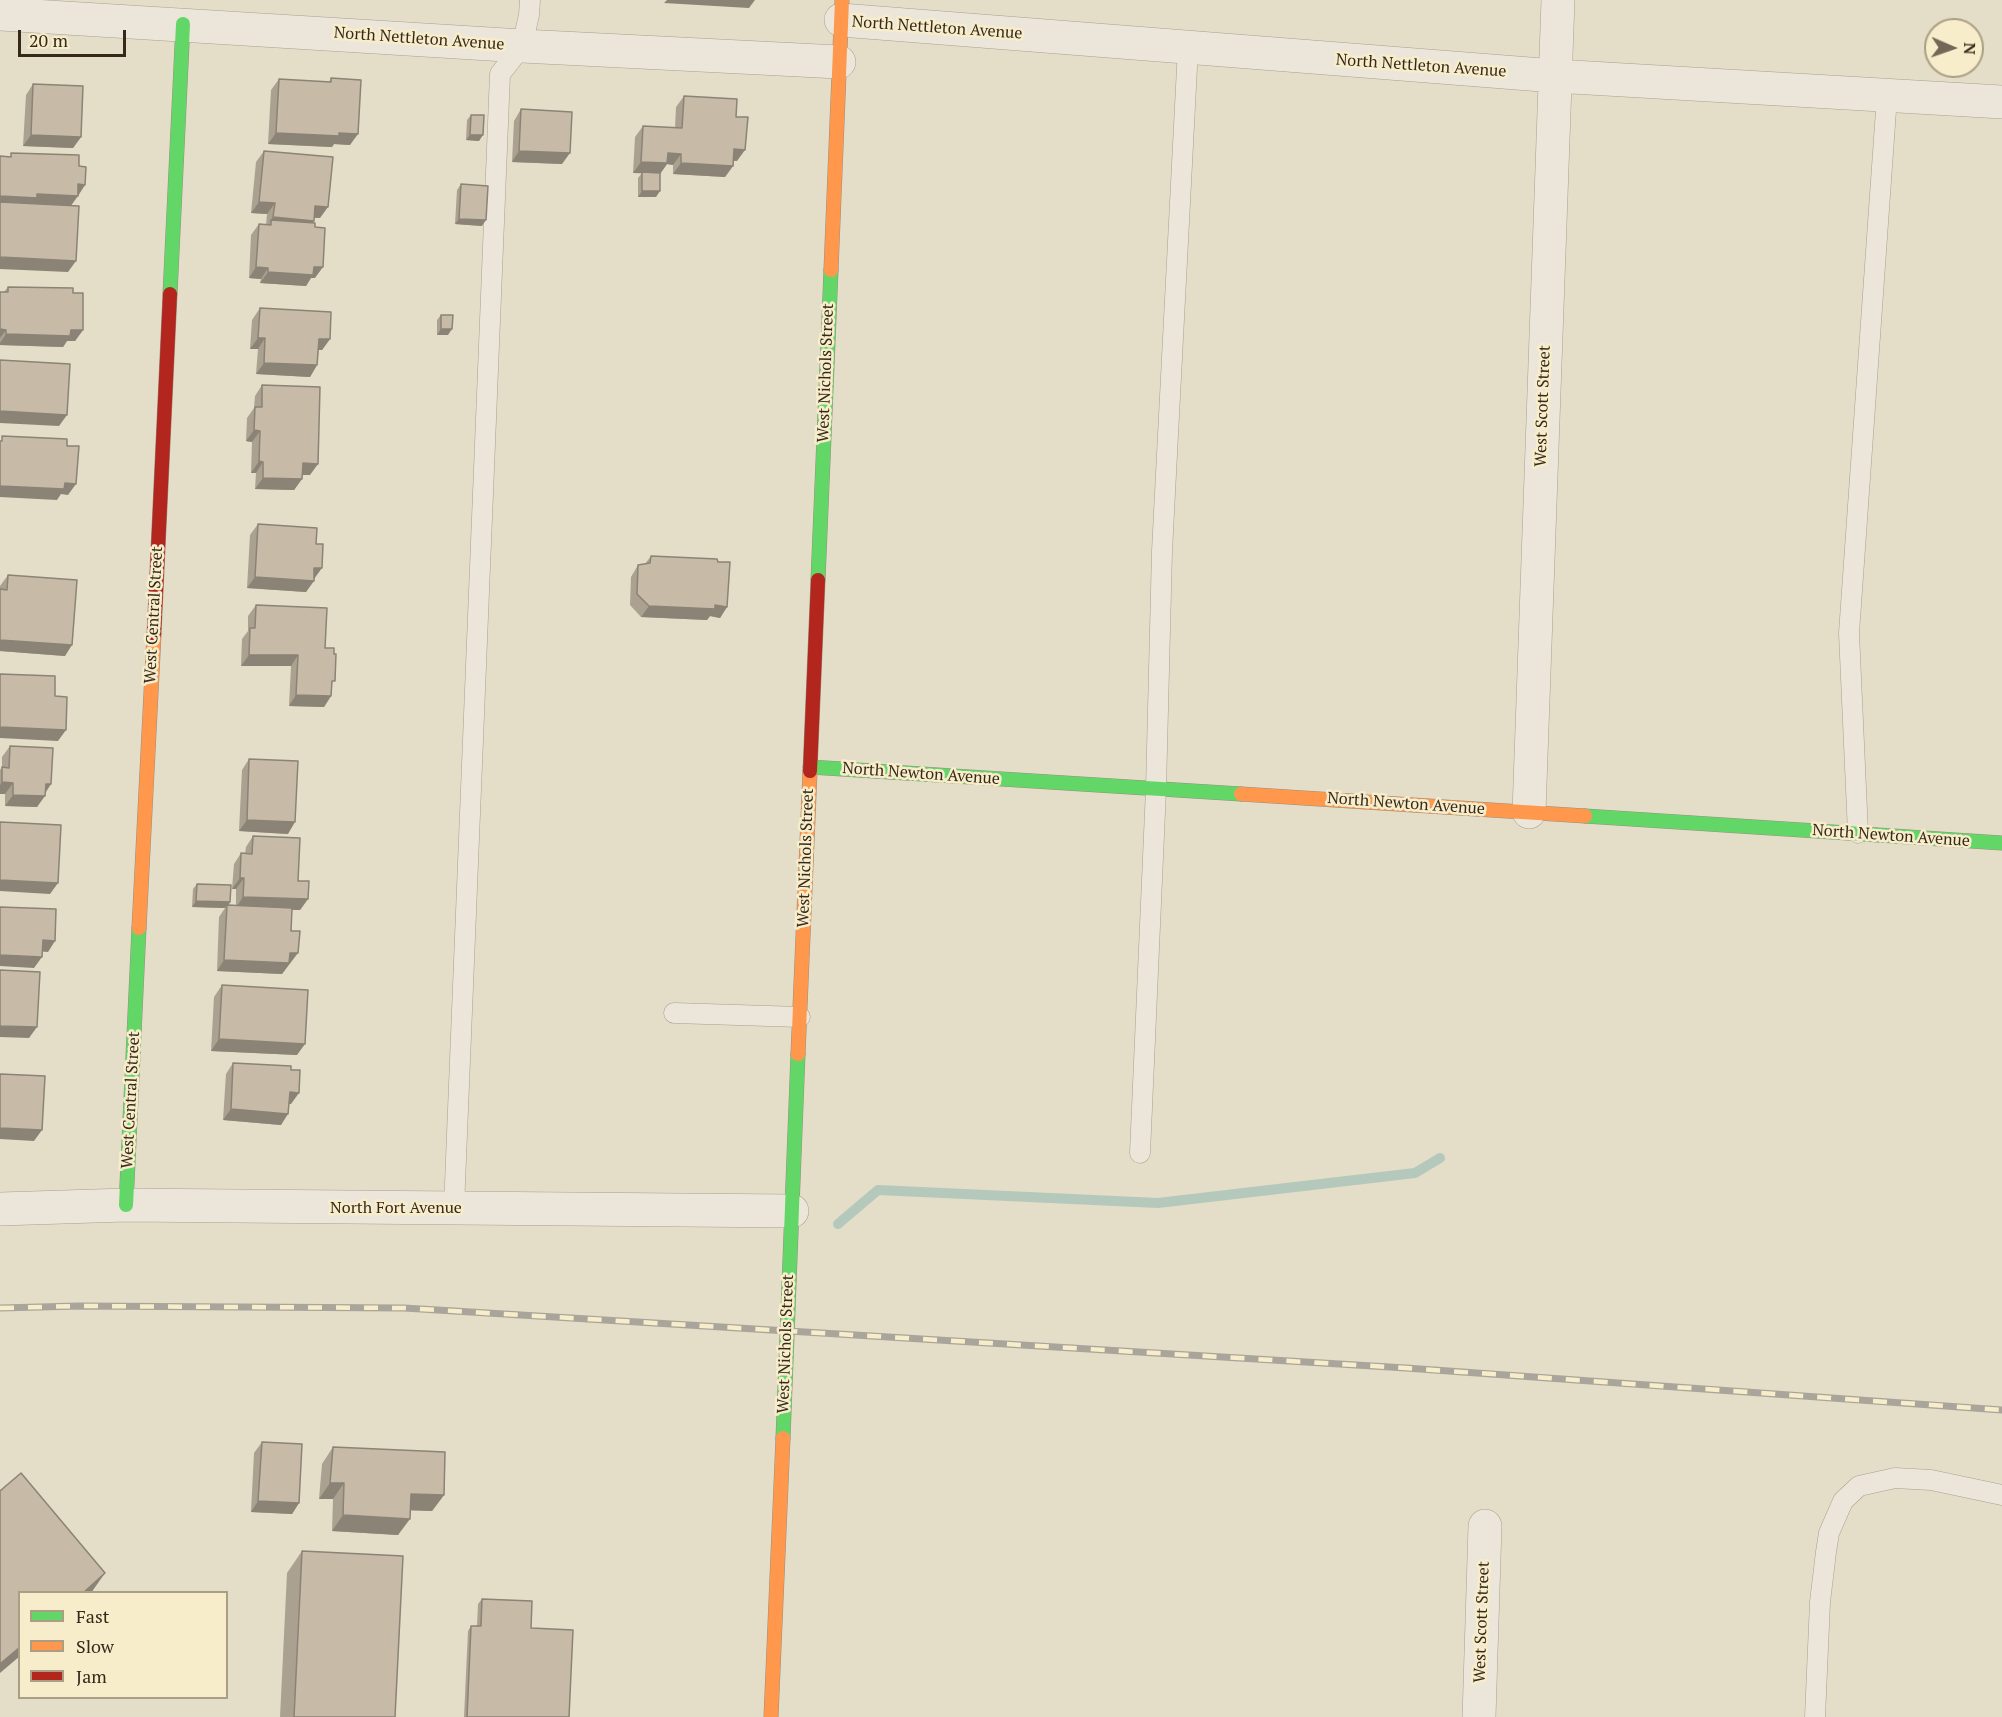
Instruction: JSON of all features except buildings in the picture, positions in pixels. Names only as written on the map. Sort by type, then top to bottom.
[{"type":"street","name":"West Scott Street","points":[[1528,812],[1558,0]]},
{"type":"street","name":"North Nettleton Avenue","points":[[841,10],[1188,48],[1555,76],[2002,102]]},
{"type":"street","name":"West Nichols Street","points":[[771,1717],[841,10]]},
{"type":"street","name":"North Nettleton Avenue","points":[[0,14],[522,46],[839,62]]},
{"type":"street","name":"West Central Street","points":[[126,1205],[183,24]]},
{"type":"street","name":"North Newton Avenue","points":[[810,767],[2002,843]]},
{"type":"street","name":"North Fort Avenue","points":[[0,1209],[126,1205],[792,1211]]},
{"type":"street","name":"West Scott Street","points":[[1479,1717],[1485,1526]]},
{"type":"lane","points":[[454,1208],[500,74],[522,46],[530,0]]},
{"type":"lane","points":[[1140,1154],[1156,789],[1161,551],[1188,48]]},
{"type":"lane","points":[[1858,833],[1849,633],[1887,96]]},
{"type":"lane","points":[[674,1013],[800,1017]]},
{"type":"lane","points":[[1815,1717],[1820,1602],[1826,1552],[1829,1533],[1842,1502],[1859,1486],[1895,1478],[1931,1480],[2002,1495]]},
{"type":"waterway","points":[[838,1224],[878,1190],[1158,1203],[1415,1173],[1440,1158]]},
{"type":"railway","points":[[0,1308],[79,1306],[404,1308],[1406,1368],[2002,1410]]},
{"type":"traffic: fast","points":[[170,294],[183,24]]},
{"type":"traffic: fast","points":[[818,580],[831,270]]},
{"type":"traffic: fast","points":[[810,767],[1241,794]]},
{"type":"traffic: fast","points":[[1585,816],[2002,843]]},
{"type":"traffic: fast","points":[[126,1205],[139,928]]},
{"type":"traffic: fast","points":[[783,1438],[798,1054]]},
{"type":"traffic: slow","points":[[831,270],[842,0]]},
{"type":"traffic: slow","points":[[139,928],[154,634]]},
{"type":"traffic: slow","points":[[798,1054],[810,771]]},
{"type":"traffic: slow","points":[[1241,794],[1585,816]]},
{"type":"traffic: slow","points":[[771,1717],[783,1438]]},
{"type":"traffic: jam","points":[[154,634],[170,294]]},
{"type":"traffic: jam","points":[[810,771],[818,580]]}]
